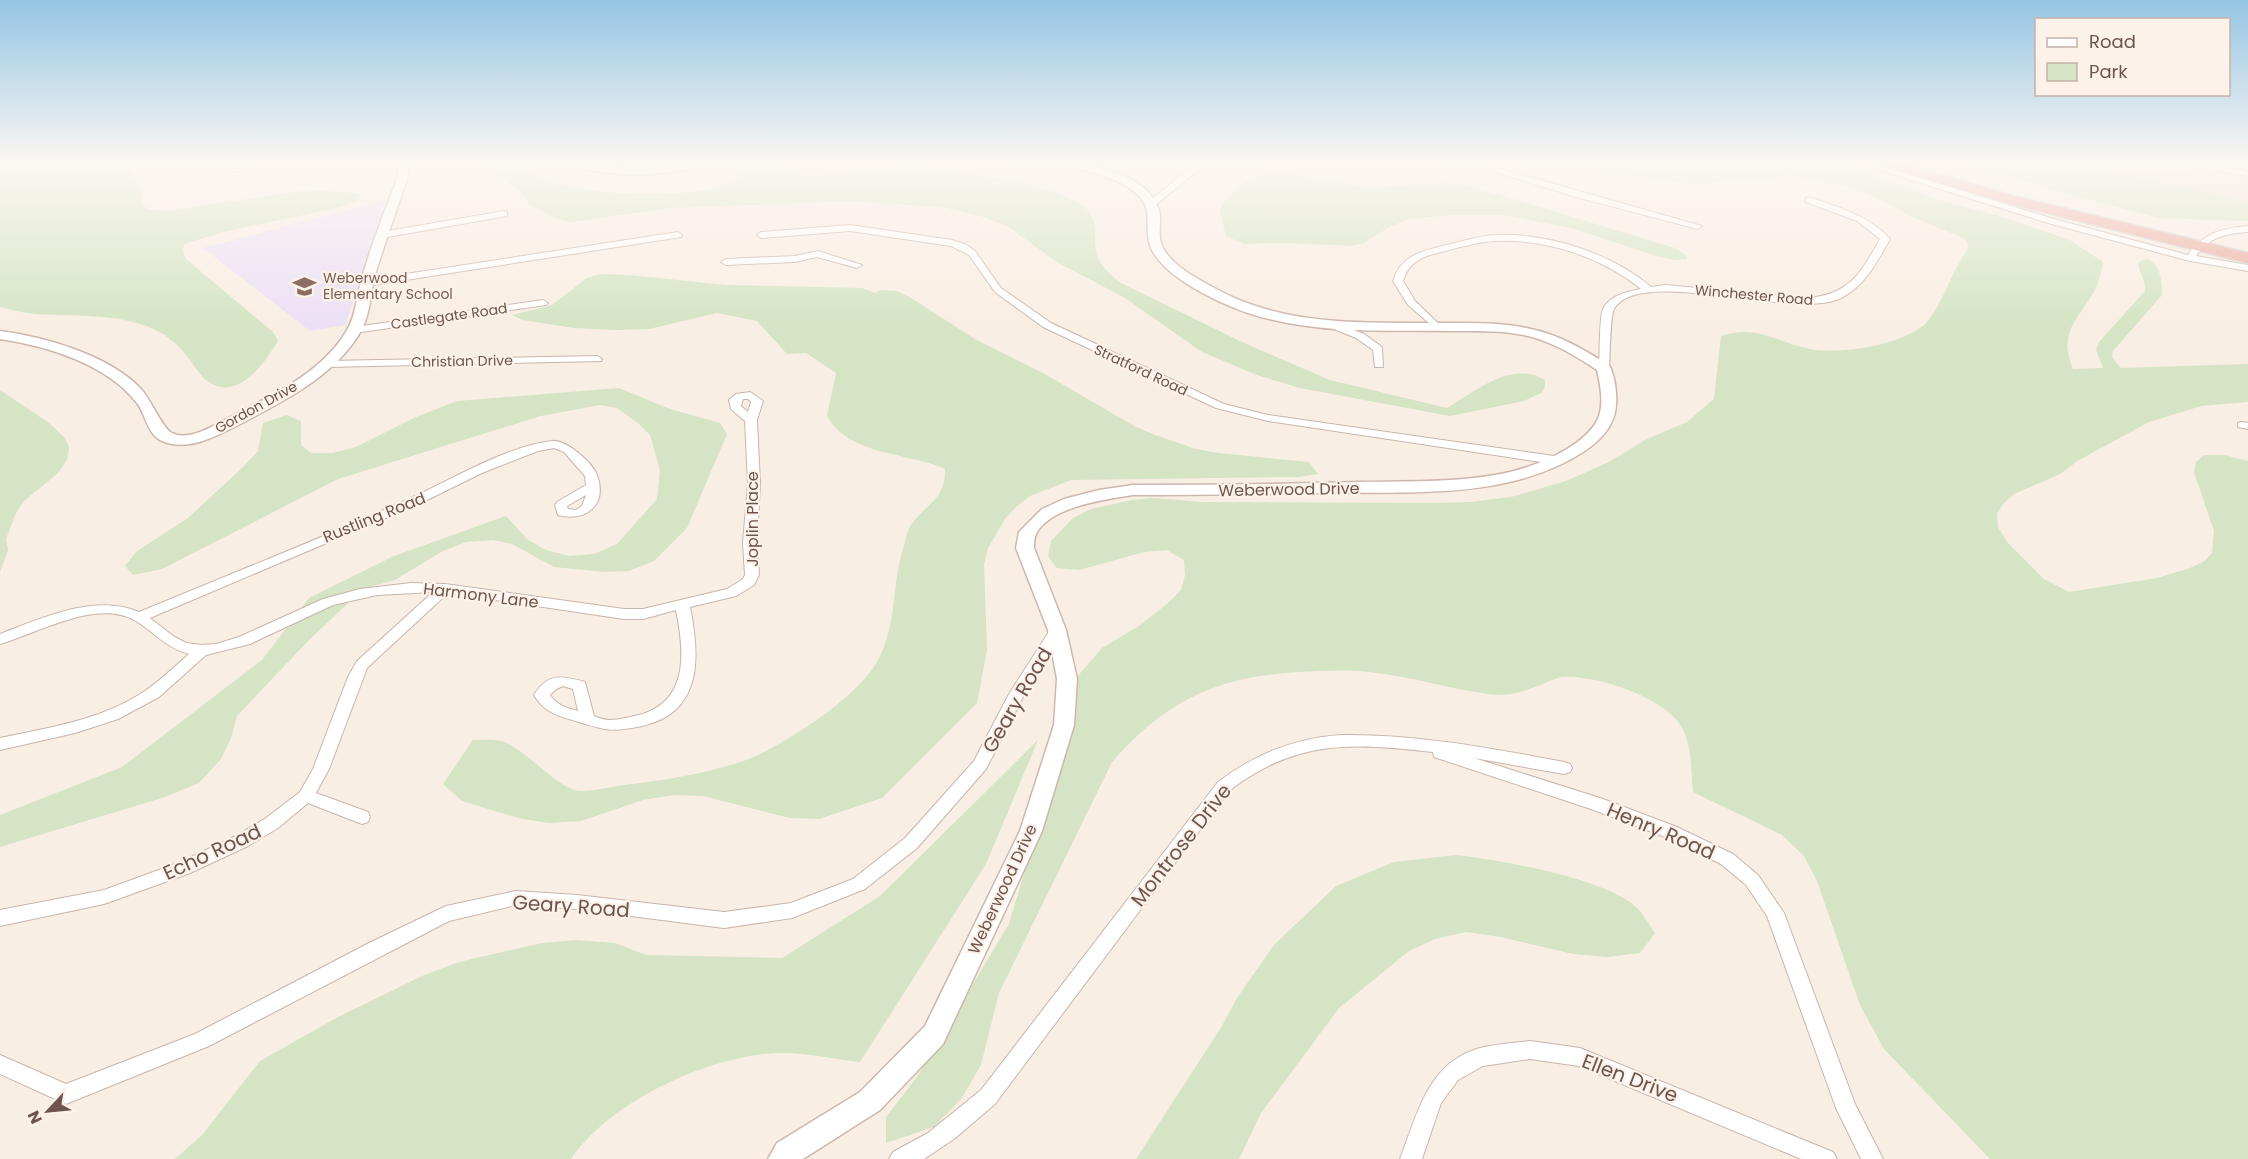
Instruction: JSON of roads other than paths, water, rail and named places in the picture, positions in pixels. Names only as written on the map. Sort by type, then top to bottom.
[{"type":"highway","points":[[2068,217],[2176,247],[2248,258]]},
{"type":"highway","points":[[2095,217],[2196,250],[2248,247]]},
{"type":"street","name":"Gordon Drive","points":[[0,334],[39,342],[73,353],[124,382],[145,403],[154,424],[167,437],[182,439],[221,428],[288,391],[327,364],[355,330],[367,283],[388,217]]},
{"type":"street","points":[[382,235],[486,217]]},
{"type":"street","points":[[1152,217],[1157,248],[1169,262],[1194,281],[1254,311],[1292,321],[1333,325],[1511,330],[1539,335],[1575,350],[1604,368]]},
{"type":"street","points":[[1664,217],[1698,226]]},
{"type":"street","name":"Winchester Road","points":[[1604,368],[1608,310],[1616,301],[1647,289],[1718,291],[1808,301],[1835,297],[1866,273],[1885,239],[1868,223],[1853,217]]},
{"type":"street","points":[[2052,217],[2196,250],[2248,268]]},
{"type":"street","name":"Stratford Road","points":[[761,236],[825,242],[871,230],[964,246],[972,253],[998,290],[1047,325],[1220,406],[1268,418],[1554,460]]},
{"type":"street","points":[[2196,250],[2224,230],[2245,230]]},
{"type":"street","points":[[367,283],[678,235]]},
{"type":"street","points":[[1437,327],[1412,303],[1402,288],[1398,281],[1401,268],[1410,259],[1475,240],[1501,238],[1519,240],[1581,254],[1615,266],[1636,278],[1647,289]]},
{"type":"street","points":[[726,262],[795,259],[825,242],[857,265]]},
{"type":"street","name":"Castlegate Road","points":[[355,330],[543,303]]},
{"type":"street","points":[[1333,325],[1360,336],[1378,349],[1379,365]]},
{"type":"street","name":"Christian Drive","points":[[327,364],[597,359]]},
{"type":"street","name":"Weberwood Drive","points":[[782,1159],[787,1153],[870,1101],[933,1035],[1031,831],[1064,725],[1067,679],[1057,630],[1025,548],[1028,532],[1048,513],[1070,503],[1099,495],[1133,490],[1436,486],[1514,476],[1581,446],[1600,429],[1607,413],[1611,394],[1604,368]]},
{"type":"street","name":"Joplin Place","points":[[682,604],[731,593],[748,582],[752,575],[750,543],[754,484],[751,420]]},
{"type":"street","name":"Rustling Road","points":[[139,617],[408,504],[478,470],[536,448],[555,444],[568,448],[591,475],[592,486]]},
{"type":"street","name":"Harmony Lane","points":[[0,639],[94,610],[113,608],[139,617],[170,643],[202,650],[247,639],[314,607],[390,589],[417,586],[446,588],[624,614],[643,614],[682,604]]},
{"type":"street","name":"Echo Road","points":[[0,918],[104,897],[184,868],[242,841],[272,823],[306,796],[321,769],[355,677],[362,665],[446,588]]},
{"type":"street","points":[[587,719],[604,727],[631,722],[658,716],[675,702],[682,689],[688,652],[688,630],[682,604]]},
{"type":"street","name":"Geary Road","points":[[0,1064],[66,1094],[202,1040],[375,948],[446,914],[516,898],[577,902],[724,920],[792,910],[859,884],[911,843],[980,765],[1017,694],[1057,630]]},
{"type":"street","points":[[0,744],[82,724],[129,708],[164,685],[202,650]]},
{"type":"street","name":"Montrose Drive","points":[[900,1159],[946,1133],[999,1083],[1224,786],[1250,768],[1307,745],[1338,741],[1409,744],[1483,752],[1564,768]]},
{"type":"street","name":"Henry Road","points":[[1409,744],[1494,769],[1671,832],[1718,854],[1752,879],[1775,913],[1846,1108],[1872,1159]]},
{"type":"street","points":[[306,796],[362,817]]},
{"type":"street","name":"Ellen Drive","points":[[1411,1159],[1433,1098],[1451,1073],[1480,1057],[1530,1050],[1580,1057],[1826,1159]]},
{"type":"place","name":"Weberwood Elementary School","points":[[305,286]]}]
